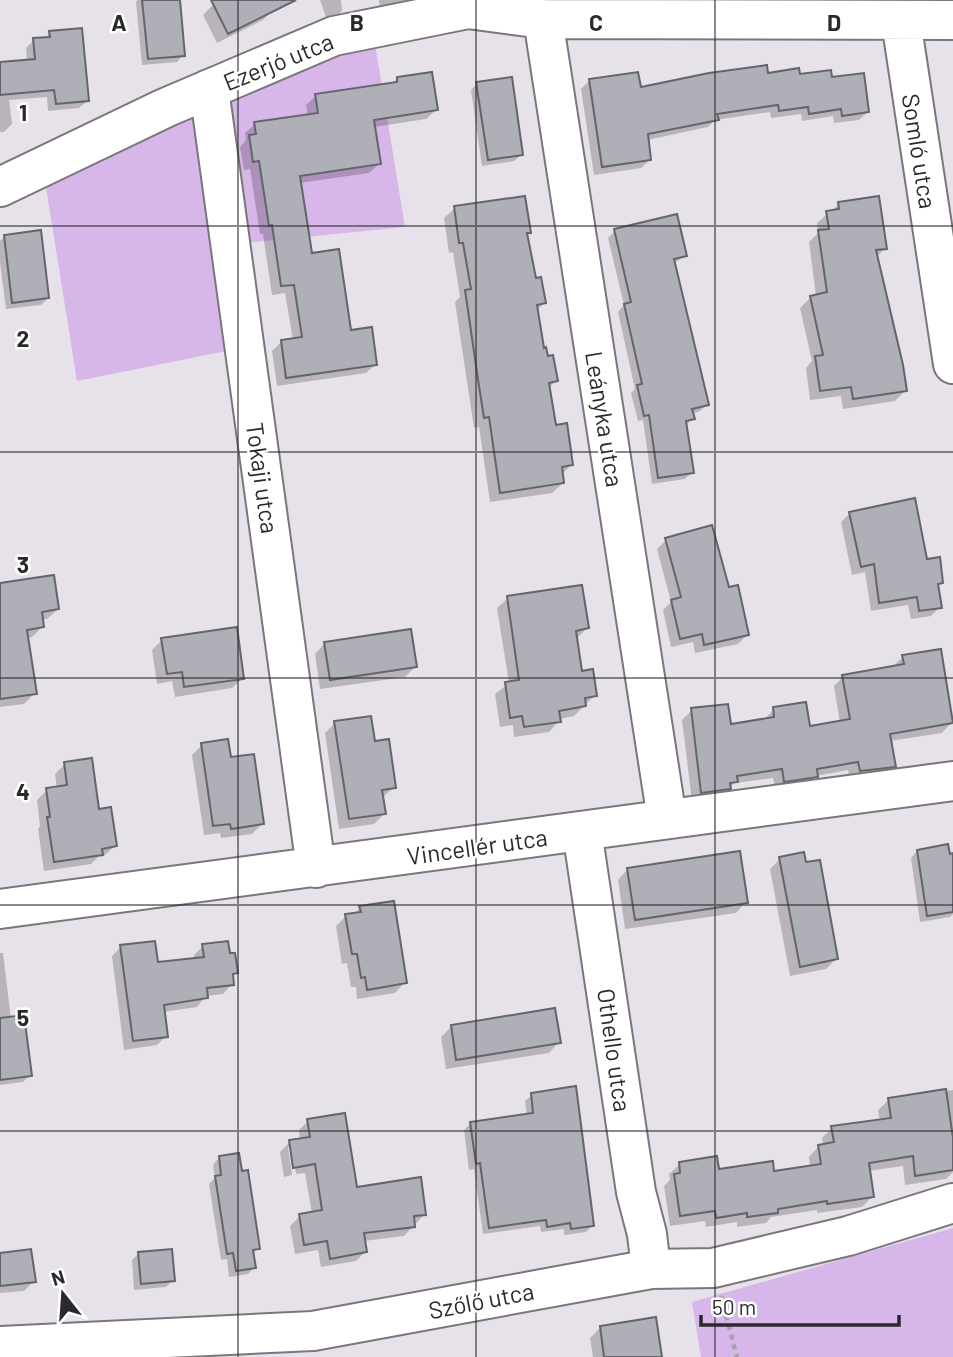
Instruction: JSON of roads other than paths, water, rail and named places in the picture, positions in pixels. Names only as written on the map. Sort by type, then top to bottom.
[{"type":"street","name":"Ezerjó utca","points":[[0,187],[209,89],[334,36],[468,9],[543,19],[953,20]]},
{"type":"street","name":"Leányka utca","points":[[543,19],[667,819]]},
{"type":"street","name":"Somló utca","points":[[901,21],[953,364]]},
{"type":"street","name":"Tokaji utca","points":[[209,89],[316,867]]},
{"type":"street","name":"Vincellér utca","points":[[0,909],[953,781]]},
{"type":"street","name":"Othello utca","points":[[582,831],[636,1192],[647,1234],[651,1269]]},
{"type":"street","name":"Szőlő utca","points":[[0,1346],[313,1331],[651,1269],[713,1268],[848,1236],[953,1203]]}]
